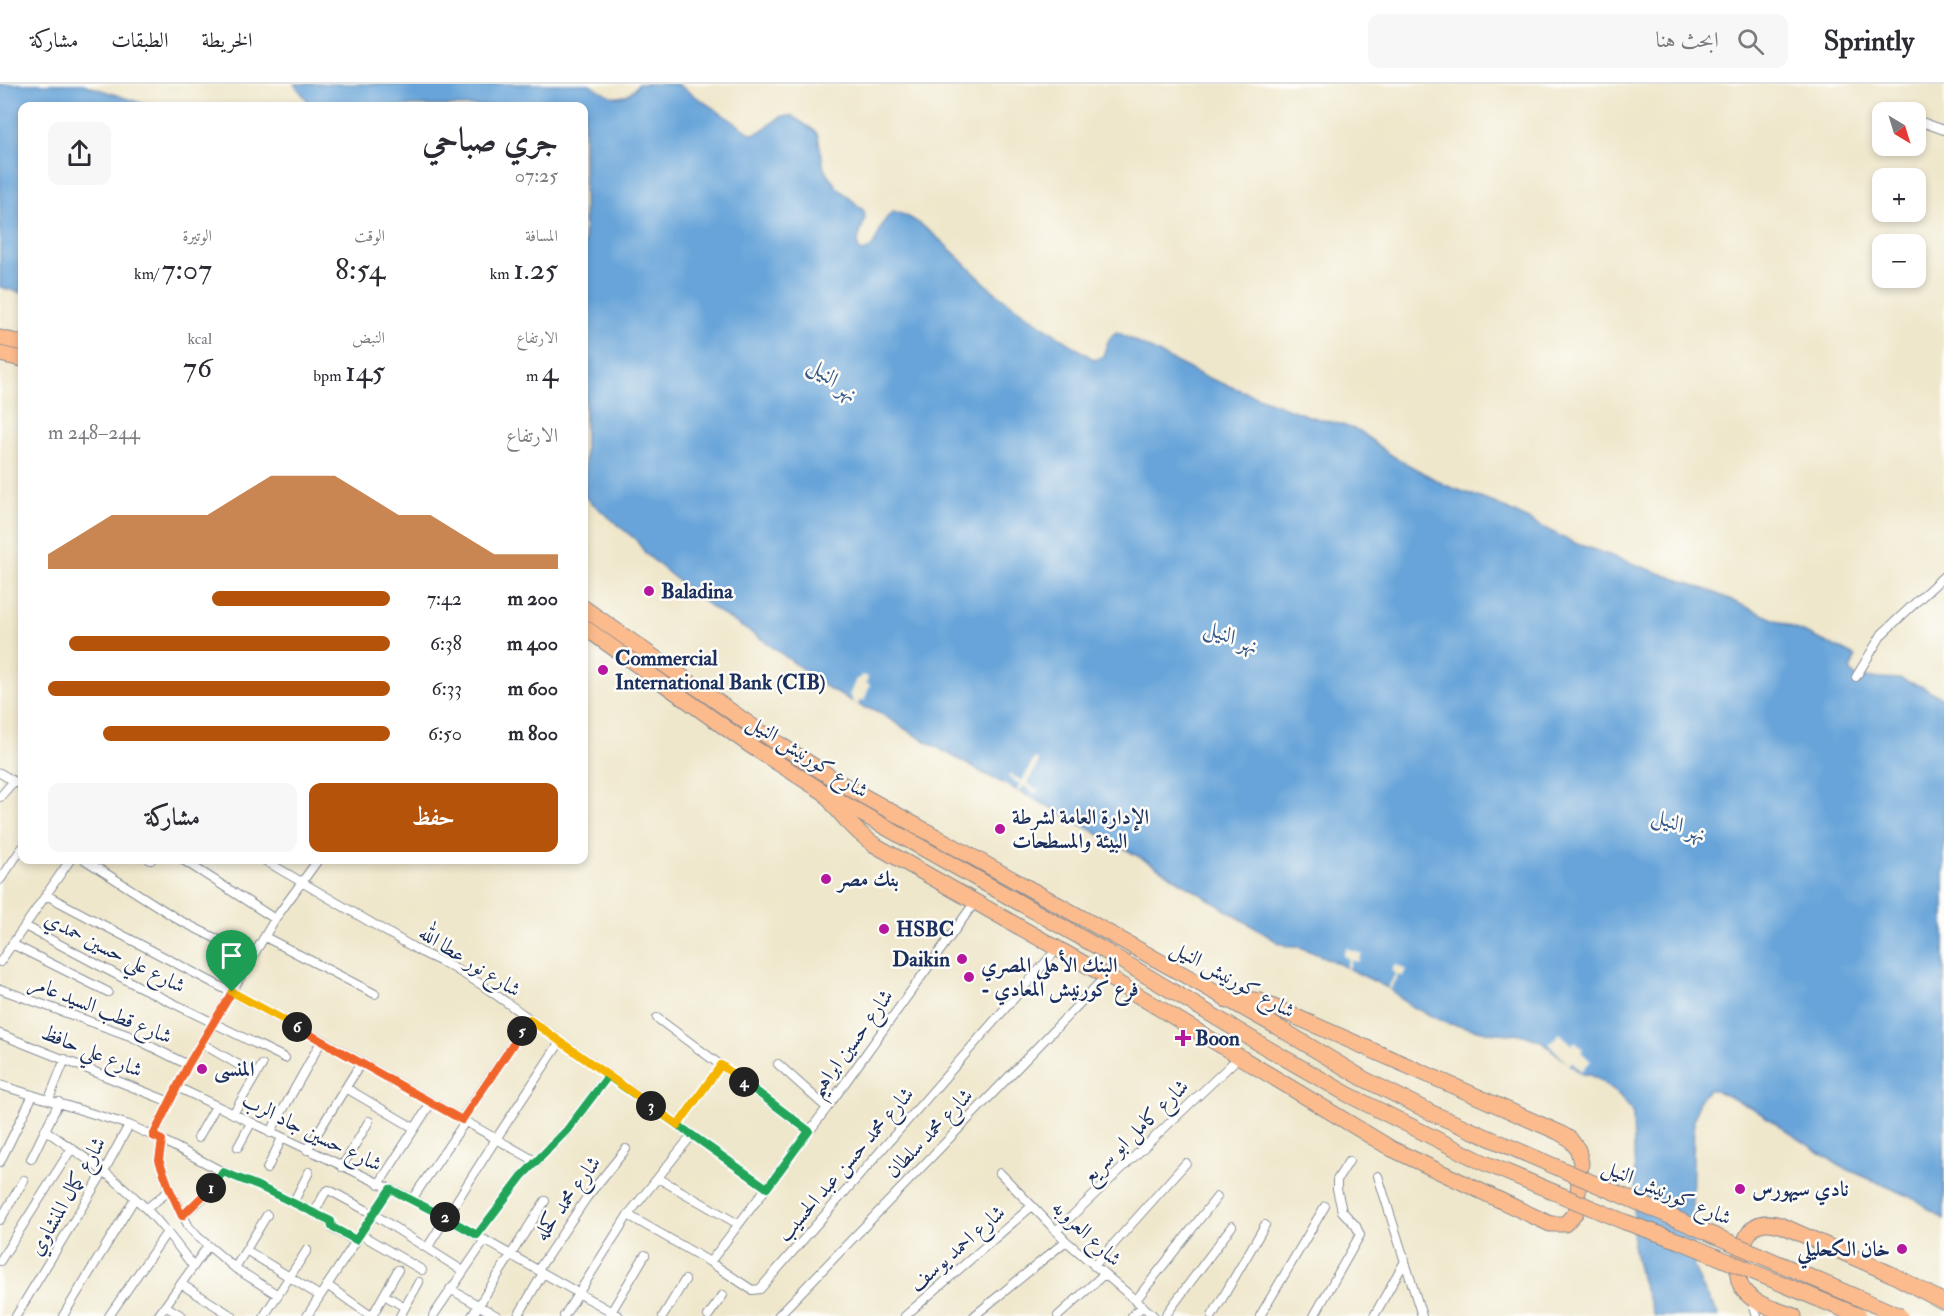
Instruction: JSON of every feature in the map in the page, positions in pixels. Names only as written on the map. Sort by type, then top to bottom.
[{"type":"highway","points":[[0,338],[18,342]]},
{"type":"highway","points":[[0,354],[18,358]]},
{"type":"highway","name":"شارع كورنيش النيل","points":[[588,611],[759,731],[840,783],[1281,1029],[1364,1079],[1434,1114],[1900,1316]]},
{"type":"highway","name":"شارع كورنيش النيل","points":[[588,630],[752,746],[825,793],[1112,955],[1347,1094],[1480,1161],[1859,1316]]},
{"type":"highway","points":[[825,793],[838,813],[854,830],[873,844],[1078,959],[1392,1149],[1550,1224],[1565,1224],[1576,1212],[1581,1163],[1578,1150],[1570,1139],[1260,1001],[1246,999],[1228,1001]]},
{"type":"highway","points":[[1078,959],[1112,955]]},
{"type":"highway","points":[[1794,1316],[1752,1299],[1739,1283],[1737,1273],[1744,1237],[1753,1228],[1771,1223],[1783,1226],[1891,1274],[1944,1302]]},
{"type":"street","points":[[1926,124],[1944,130]]},
{"type":"street","points":[[1856,677],[1882,634],[1944,576]]},
{"type":"street","points":[[0,773],[18,784]]},
{"type":"street","points":[[0,797],[14,782]]},
{"type":"street","points":[[0,880],[18,854]]},
{"type":"street","points":[[0,962],[67,864]]},
{"type":"street","points":[[91,864],[179,920],[253,957]]},
{"type":"street","points":[[189,864],[275,919]]},
{"type":"street","name":"شارع نور عطا الله","points":[[271,864],[421,952],[462,973],[767,1188]]},
{"type":"street","points":[[153,1136],[201,1043],[275,919],[315,864]]},
{"type":"street","points":[[46,895],[322,1040],[537,1162]]},
{"type":"street","name":"شارع حسين ابراهيم","points":[[710,1262],[827,1108],[975,902]]},
{"type":"street","name":"شارع علي حسين حمدي","points":[[25,926],[136,985],[285,1059]]},
{"type":"street","points":[[265,937],[375,994]]},
{"type":"street","points":[[12,944],[108,992]]},
{"type":"street","name":"شارع محمد حسن عبد الحسيب","points":[[628,1215],[710,1262],[752,1290],[760,1288],[1058,948]]},
{"type":"street","name":"شارع محمد سلطان","points":[[778,1316],[1106,976]]},
{"type":"street","name":"شارع قطب السيد عامر","points":[[0,989],[130,1036],[188,1065]]},
{"type":"street","points":[[657,1018],[809,1131]]},
{"type":"street","points":[[412,1199],[530,1020]]},
{"type":"street","name":"شارع علي حافظ","points":[[0,1034],[170,1102]]},
{"type":"street","points":[[270,1132],[322,1040]]},
{"type":"street","points":[[427,1248],[561,1042]]},
{"type":"street","points":[[201,1043],[256,1075]]},
{"type":"street","name":"شارع كامل ابو سريع","points":[[1056,1231],[1239,1057]]},
{"type":"street","points":[[49,1099],[65,1059]]},
{"type":"street","points":[[307,1150],[361,1063]]},
{"type":"street","points":[[778,1064],[827,1108]]},
{"type":"street","points":[[233,1114],[262,1065]]},
{"type":"street","points":[[678,1125],[721,1065]]},
{"type":"street","points":[[433,1316],[522,1176],[567,1130],[608,1076]]},
{"type":"street","points":[[1,1087],[49,1099],[129,1125],[223,1172],[314,1213],[332,1222],[332,1227],[358,1237],[422,1270]]},
{"type":"street","name":"شارع حسين جاد الرب","points":[[177,1087],[412,1199],[614,1315]]},
{"type":"street","points":[[346,1088],[414,1128]]},
{"type":"street","points":[[0,1162],[33,1095]]},
{"type":"street","points":[[31,1159],[59,1102]]},
{"type":"street","points":[[379,1184],[431,1103]]},
{"type":"street","points":[[198,1138],[216,1106]]},
{"type":"street","points":[[342,1167],[369,1121]]},
{"type":"street","points":[[238,1147],[250,1123]]},
{"type":"street","name":"شارع كمال المنشاوي","points":[[16,1316],[104,1171],[129,1125]]},
{"type":"street","points":[[45,1130],[104,1171],[135,1198],[167,1232],[193,1266]]},
{"type":"street","points":[[564,1316],[577,1292],[628,1215],[692,1135]]},
{"type":"street","points":[[267,1169],[282,1138]]},
{"type":"street","points":[[162,1140],[159,1160],[182,1216],[198,1237],[235,1268],[278,1294]]},
{"type":"street","points":[[0,1261],[72,1148]]},
{"type":"street","name":"شارع محمد كحله","points":[[518,1316],[540,1271],[587,1197],[626,1149]]},
{"type":"street","points":[[1314,1316],[1359,1240],[1359,1230],[1342,1211],[1337,1189],[1337,1180],[1349,1161]]},
{"type":"street","points":[[1094,1266],[1186,1163]]},
{"type":"street","points":[[182,1216],[205,1196],[223,1172]]},
{"type":"street","points":[[293,1203],[309,1173]]},
{"type":"street","name":"شارع العروبه","points":[[1000,1173],[1066,1241],[1154,1316]]},
{"type":"street","points":[[1378,1176],[1420,1314]]},
{"type":"street","points":[[657,1178],[738,1224]]},
{"type":"street","points":[[0,1220],[24,1180]]},
{"type":"street","points":[[307,1316],[390,1189]]},
{"type":"street","points":[[146,1209],[170,1190]]},
{"type":"street","points":[[314,1213],[328,1190],[373,1214],[463,1271]]},
{"type":"street","points":[[1132,1316],[1139,1303],[1217,1197]]},
{"type":"street","points":[[63,1316],[135,1198]]},
{"type":"street","points":[[472,1316],[545,1201]]},
{"type":"street","name":"شارع احمد يوسف","points":[[905,1316],[1032,1206]]},
{"type":"street","points":[[1260,1316],[1325,1206]]},
{"type":"street","points":[[235,1268],[267,1215]]},
{"type":"street","points":[[1212,1316],[1265,1225]]},
{"type":"street","points":[[1165,1316],[1232,1226]]},
{"type":"street","points":[[109,1316],[167,1232]]},
{"type":"street","points":[[974,1316],[1066,1241]]},
{"type":"street","points":[[158,1316],[208,1246]]},
{"type":"street","points":[[246,1250],[320,1296]]},
{"type":"street","points":[[264,1316],[307,1250]]},
{"type":"street","points":[[614,1315],[645,1255]]},
{"type":"street","points":[[1374,1316],[1405,1261]]},
{"type":"street","points":[[327,1285],[371,1316],[398,1270]]},
{"type":"street","points":[[1058,1316],[1104,1275]]},
{"type":"street","points":[[663,1316],[685,1280]]},
{"type":"street","points":[[400,1316],[419,1282]]},
{"type":"street","points":[[181,1284],[227,1315]]},
{"type":"street","points":[[450,1289],[497,1316]]},
{"type":"street","points":[[384,1295],[405,1307]]},
{"type":"street","points":[[708,1316],[723,1295]]},
{"type":"street","points":[[1752,1299],[1757,1316]]},
{"type":"street","points":[[165,1306],[182,1316]]},
{"type":"water","points":[[0,84],[83,84],[138,102],[18,102],[18,292],[0,287]]},
{"type":"water","name":"نهر النيل","points":[[294,84],[590,84],[609,95],[621,97],[633,91],[638,84],[677,84],[752,134],[759,132],[782,116],[792,116],[815,131],[824,169],[836,186],[864,211],[865,218],[858,240],[858,248],[862,252],[867,251],[873,245],[887,217],[893,212],[906,216],[934,235],[1000,296],[1095,360],[1103,356],[1109,339],[1117,332],[1203,376],[1308,416],[1360,431],[1389,454],[1445,485],[1497,504],[1572,542],[1713,592],[1843,650],[1855,658],[1850,670],[1856,677],[1900,679],[1923,687],[1944,699],[1944,1219],[1911,1197],[1840,1166],[1754,1109],[1715,1090],[1708,1090],[1699,1100],[1694,1120],[1692,1205],[1694,1267],[1702,1287],[1719,1316],[1654,1316],[1638,1269],[1633,1245],[1635,1182],[1633,1115],[1620,1096],[1601,1081],[1591,1075],[1582,1074],[1541,1041],[1524,1035],[1487,1032],[1446,1023],[1411,1006],[1388,988],[1329,959],[1297,946],[1287,946],[1278,942],[1152,864],[1050,807],[981,772],[877,711],[863,707],[831,690],[689,590],[646,554],[636,540],[588,500],[588,102],[309,102]]},
{"type":"pier","points":[[861,675],[868,677],[866,683],[870,685],[864,701],[860,700],[858,705],[852,702],[852,697],[849,696],[856,679],[859,679]]},
{"type":"pier","points":[[1035,758],[1039,761],[1027,784],[1038,790],[1036,793],[1024,786],[1020,792],[1017,790],[1020,784],[1008,777],[1010,774],[1022,781]]},
{"type":"pier","points":[[1346,948],[1362,954],[1358,962],[1352,960],[1348,969],[1346,968],[1349,959],[1343,956]]},
{"type":"pier","points":[[1395,964],[1406,970],[1402,977],[1398,975],[1390,990],[1388,988],[1395,974],[1392,971]]},
{"type":"pier","points":[[1560,1033],[1572,1045],[1575,1041],[1583,1049],[1581,1052],[1591,1061],[1581,1071],[1572,1062],[1569,1065],[1549,1044]]},
{"type":"place","name":"Baladina","points":[[649,591]]},
{"type":"place","name":"Commercial International Bank (CIB)","points":[[603,670]]},
{"type":"place","name":"الإدارة العامة لشرطة البيئة والمسطحات","points":[[1000,829]]},
{"type":"place","name":"بنك مصر","points":[[826,879]]},
{"type":"place","name":"HSBC","points":[[884,929]]},
{"type":"place","name":"Daikin","points":[[962,959]]},
{"type":"place","name":"البنك الأهلي المصري - فرع كورنيش المعادي","points":[[969,977]]},
{"type":"place","name":"Boon","points":[[1183,1038]]},
{"type":"place","name":"المنسى","points":[[202,1069]]},
{"type":"place","name":"نادي سيهورس","points":[[1740,1189]]},
{"type":"place","name":"خان الكحليلي","points":[[1902,1249]]},
{"type":"route","points":[[232,992],[322,1040],[462,1120],[530,1020],[678,1125],[721,1065],[809,1131],[767,1188],[608,1076],[567,1130],[522,1176],[477,1235],[390,1189],[356,1240],[332,1227],[331,1221],[223,1172],[205,1196],[182,1216],[159,1160],[162,1140],[153,1136],[188,1065],[232,992]]}]
